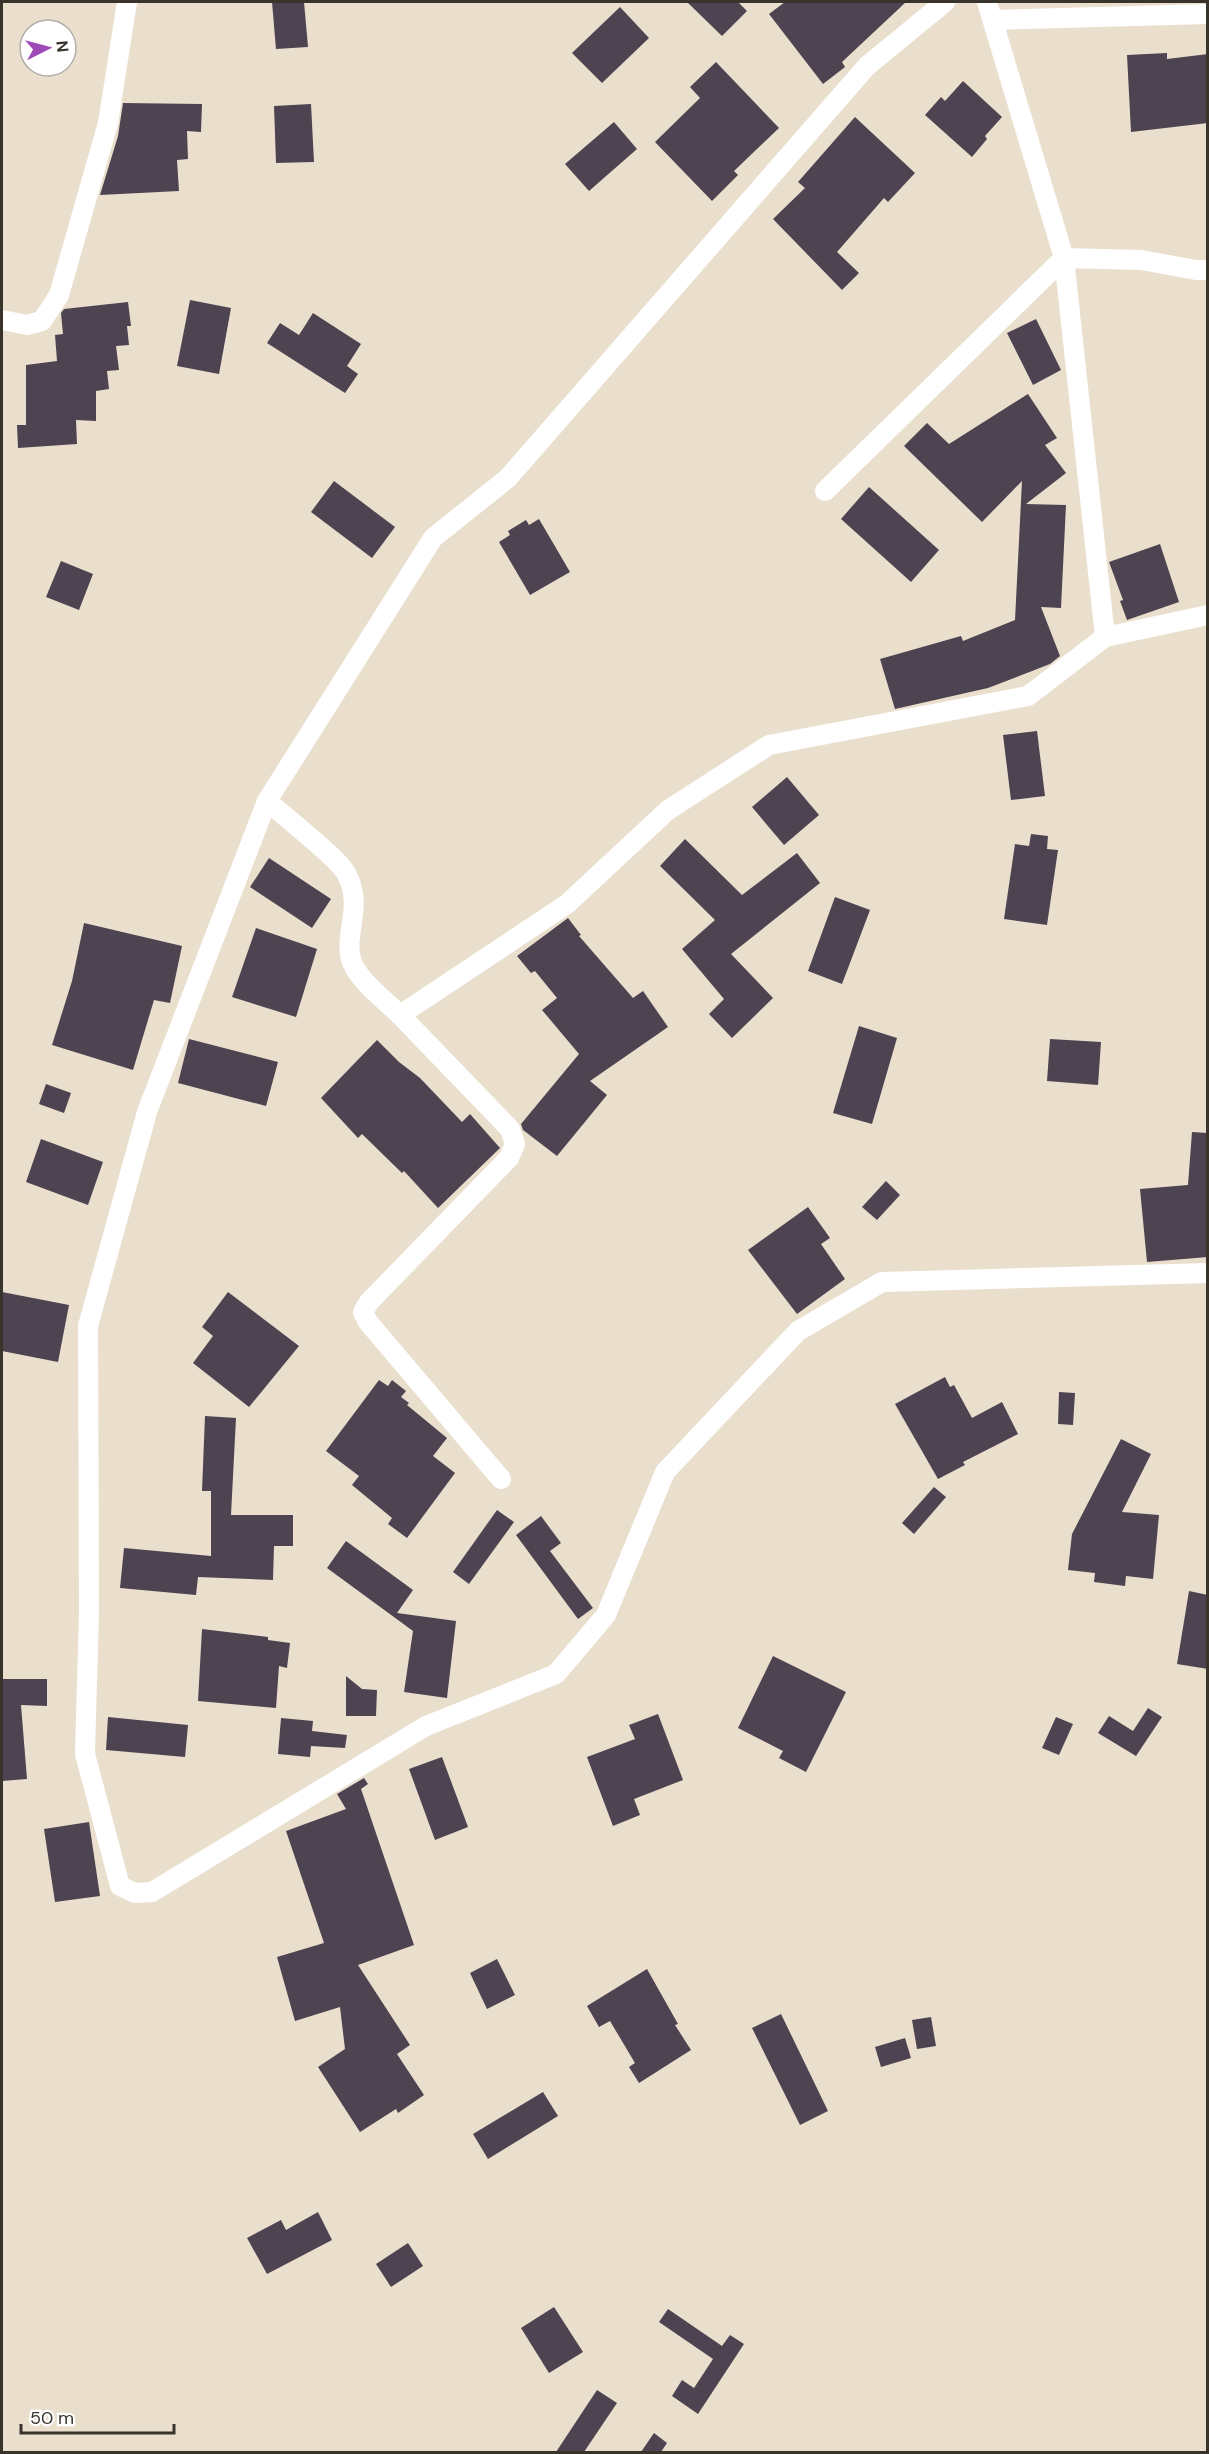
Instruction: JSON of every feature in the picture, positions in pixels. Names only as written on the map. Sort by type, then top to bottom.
[{"type":"street","points":[[2,320],[27,325],[42,321],[59,295],[108,123],[127,2]]},
{"type":"street","points":[[945,2],[867,66],[508,478],[433,538],[267,801],[147,1112],[88,1326],[89,1612],[86,1754],[120,1886],[135,1893],[152,1892],[426,1726],[556,1674],[606,1615],[665,1472],[798,1331],[882,1282],[1208,1274]]},
{"type":"street","points":[[1105,637],[1064,258],[990,11],[1208,15]]},
{"type":"street","points":[[825,491],[1064,258],[1141,260],[1208,270]]},
{"type":"street","points":[[400,1015],[567,904],[668,810],[769,745],[1028,696],[1105,637],[1208,615]]},
{"type":"street","points":[[267,801],[345,870],[353,891],[355,911],[351,961],[362,977],[510,1129],[515,1144],[509,1158],[369,1302],[363,1312],[368,1322],[501,1479]]},
{"type":"building","points":[[272,2],[304,2],[308,47],[276,49]]},
{"type":"building","points":[[687,2],[738,2],[747,11],[722,36]]},
{"type":"building","points":[[785,2],[906,2],[842,62],[845,67],[823,84],[769,14]]},
{"type":"building","points":[[620,7],[649,38],[602,83],[572,53]]},
{"type":"building","points":[[1167,53],[1167,59],[1208,54],[1208,123],[1131,132],[1127,55]]},
{"type":"building","points":[[716,62],[779,128],[734,171],[738,175],[712,201],[655,142],[700,98],[690,87]]},
{"type":"building","points":[[963,81],[1002,117],[985,136],[987,139],[972,157],[925,115],[941,97],[945,101]]},
{"type":"building","points":[[123,103],[202,104],[201,132],[187,131],[188,159],[177,160],[179,191],[100,195],[118,136]]},
{"type":"building","points":[[311,104],[314,162],[276,163],[274,106]]},
{"type":"building","points":[[855,117],[915,173],[888,202],[884,198],[837,252],[859,273],[842,290],[773,219],[805,188],[798,182]]},
{"type":"building","points":[[614,122],[637,149],[589,191],[565,164]]},
{"type":"building","points":[[190,300],[231,308],[219,374],[177,366]]},
{"type":"building","points":[[128,302],[131,326],[127,326],[129,345],[116,346],[119,370],[107,371],[109,389],[96,391],[96,421],[76,420],[77,444],[18,448],[17,425],[26,425],[26,365],[57,361],[55,335],[63,334],[61,313],[64,309]]},
{"type":"building","points":[[313,313],[361,344],[347,366],[358,374],[345,393],[267,343],[280,323],[299,335]]},
{"type":"building","points":[[1036,319],[1061,370],[1033,385],[1007,333]]},
{"type":"building","points":[[1028,394],[1057,438],[1045,445],[1066,473],[1026,504],[1066,505],[1061,608],[1041,607],[1060,656],[1050,664],[988,688],[895,709],[880,659],[961,636],[963,641],[1015,620],[1022,481],[982,522],[904,446],[927,423],[949,444]]},
{"type":"building","points":[[334,481],[395,527],[372,558],[311,512]]},
{"type":"building","points":[[869,487],[939,550],[911,582],[841,519]]},
{"type":"building","points":[[539,519],[570,572],[530,595],[499,542],[510,535],[508,531],[526,520],[529,525]]},
{"type":"building","points":[[1160,544],[1179,602],[1127,620],[1120,601],[1123,600],[1109,562]]},
{"type":"building","points":[[61,561],[93,574],[79,610],[46,597]]},
{"type":"building","points":[[1037,731],[1045,796],[1011,800],[1003,735]]},
{"type":"building","points":[[787,777],[819,815],[784,845],[752,807]]},
{"type":"building","points":[[1031,834],[1048,836],[1047,849],[1058,850],[1047,925],[1004,919],[1015,844],[1029,846]]},
{"type":"building","points":[[685,839],[742,895],[797,853],[820,883],[731,954],[773,998],[732,1038],[709,1014],[724,999],[682,949],[715,920],[660,866]]},
{"type":"building","points":[[269,858],[331,899],[312,928],[250,887]]},
{"type":"building","points":[[835,897],[870,910],[842,984],[808,971]]},
{"type":"building","points":[[568,918],[581,935],[579,936],[633,998],[643,991],[668,1027],[590,1081],[607,1095],[557,1156],[523,1130],[521,1124],[579,1054],[542,1010],[557,998],[535,971],[531,973],[517,956]]},
{"type":"building","points":[[84,923],[182,946],[170,1003],[154,1000],[133,1070],[52,1045],[72,981]]},
{"type":"building","points":[[256,928],[317,949],[296,1017],[232,997]]},
{"type":"building","points":[[859,1026],[897,1038],[872,1124],[833,1113]]},
{"type":"building","points":[[189,1039],[278,1062],[266,1106],[178,1083]]},
{"type":"building","points":[[1050,1039],[1101,1042],[1098,1085],[1047,1081]]},
{"type":"building","points":[[377,1040],[399,1062],[420,1078],[462,1122],[470,1114],[500,1148],[438,1208],[404,1171],[402,1173],[362,1134],[358,1138],[321,1098]]},
{"type":"building","points":[[46,1084],[71,1093],[64,1113],[39,1104]]},
{"type":"building","points":[[1192,1132],[1208,1133],[1208,1257],[1147,1262],[1140,1189],[1188,1185]]},
{"type":"building","points":[[41,1139],[103,1162],[88,1205],[26,1182]]},
{"type":"building","points":[[886,1181],[900,1195],[877,1220],[862,1207]]},
{"type":"building","points":[[808,1207],[830,1238],[821,1244],[845,1279],[797,1314],[748,1250]]},
{"type":"building","points":[[2,1292],[69,1305],[58,1362],[2,1351]]},
{"type":"building","points":[[228,1292],[299,1346],[249,1407],[193,1363],[213,1336],[202,1327]]},
{"type":"building","points":[[945,1377],[950,1387],[954,1385],[972,1418],[1002,1402],[1018,1434],[963,1462],[965,1465],[938,1479],[895,1404]]},
{"type":"building","points":[[379,1380],[388,1386],[392,1380],[406,1391],[401,1397],[409,1403],[407,1405],[447,1438],[433,1456],[455,1473],[407,1538],[388,1524],[392,1518],[352,1485],[359,1476],[326,1451]]},
{"type":"building","points":[[1059,1392],[1075,1393],[1073,1425],[1058,1424]]},
{"type":"building","points":[[205,1416],[236,1418],[231,1515],[293,1515],[293,1546],[274,1546],[273,1580],[198,1577],[196,1595],[120,1588],[124,1548],[211,1556],[211,1491],[202,1491]]},
{"type":"building","points":[[1121,1439],[1151,1454],[1122,1512],[1159,1515],[1153,1579],[1126,1576],[1125,1586],[1094,1582],[1095,1573],[1068,1570],[1072,1534]]},
{"type":"building","points":[[934,1487],[946,1497],[914,1534],[902,1523]]},
{"type":"building","points":[[497,1510],[514,1522],[469,1584],[453,1572]]},
{"type":"building","points":[[541,1516],[561,1543],[550,1551],[593,1608],[578,1619],[516,1535]]},
{"type":"building","points":[[346,1541],[413,1590],[397,1613],[456,1621],[447,1698],[404,1692],[413,1631],[327,1568]]},
{"type":"building","points":[[1189,1591],[1208,1595],[1208,1669],[1177,1664]]},
{"type":"building","points":[[202,1629],[268,1637],[268,1640],[290,1643],[287,1668],[279,1666],[276,1708],[198,1701]]},
{"type":"building","points":[[773,1656],[846,1692],[806,1772],[779,1758],[783,1751],[738,1728]]},
{"type":"building","points":[[346,1676],[362,1689],[377,1690],[376,1716],[346,1716]]},
{"type":"building","points":[[2,1679],[47,1679],[47,1706],[21,1705],[27,1779],[2,1781]]},
{"type":"building","points":[[1148,1708],[1162,1717],[1136,1756],[1098,1733],[1109,1716],[1133,1731]]},
{"type":"building","points":[[658,1714],[683,1780],[634,1799],[640,1815],[613,1826],[587,1757],[635,1739],[629,1725]]},
{"type":"building","points":[[108,1717],[188,1725],[185,1757],[106,1750]]},
{"type":"building","points":[[1056,1717],[1073,1724],[1059,1755],[1042,1748]]},
{"type":"building","points":[[281,1718],[313,1721],[312,1731],[347,1735],[345,1748],[311,1746],[310,1757],[278,1754]]},
{"type":"building","points":[[442,1757],[468,1827],[435,1840],[409,1769]]},
{"type":"building","points":[[364,1778],[368,1784],[361,1789],[414,1945],[358,1965],[410,2045],[397,2054],[424,2095],[398,2113],[396,2109],[360,2132],[318,2067],[345,2049],[340,2007],[295,2021],[277,1957],[324,1943],[286,1831],[346,1809],[337,1794]]},
{"type":"building","points":[[89,1822],[100,1896],[55,1902],[44,1829]]},
{"type":"building","points":[[497,1959],[515,1995],[487,2009],[470,1973]]},
{"type":"building","points":[[647,1969],[678,2024],[675,2025],[691,2050],[639,2083],[629,2067],[635,2063],[610,2021],[599,2027],[587,2006]]},
{"type":"building","points":[[781,2014],[828,2111],[800,2125],[752,2028]]},
{"type":"building","points":[[931,2017],[936,2046],[917,2049],[912,2020]]},
{"type":"building","points":[[905,2038],[911,2058],[881,2067],[875,2047]]},
{"type":"building","points":[[543,2092],[558,2116],[488,2159],[473,2134]]},
{"type":"building","points":[[318,2212],[332,2240],[267,2274],[247,2238],[281,2220],[286,2230]]},
{"type":"building","points":[[408,2243],[423,2266],[391,2287],[376,2264]]},
{"type":"building","points":[[554,2307],[583,2352],[549,2373],[521,2328]]},
{"type":"building","points":[[668,2309],[722,2346],[730,2335],[744,2344],[698,2414],[672,2396],[682,2380],[694,2388],[713,2359],[659,2322]]},
{"type":"building","points":[[597,2390],[617,2403],[584,2452],[556,2452]]},
{"type":"building","points":[[654,2433],[667,2443],[661,2452],[641,2452]]}]
